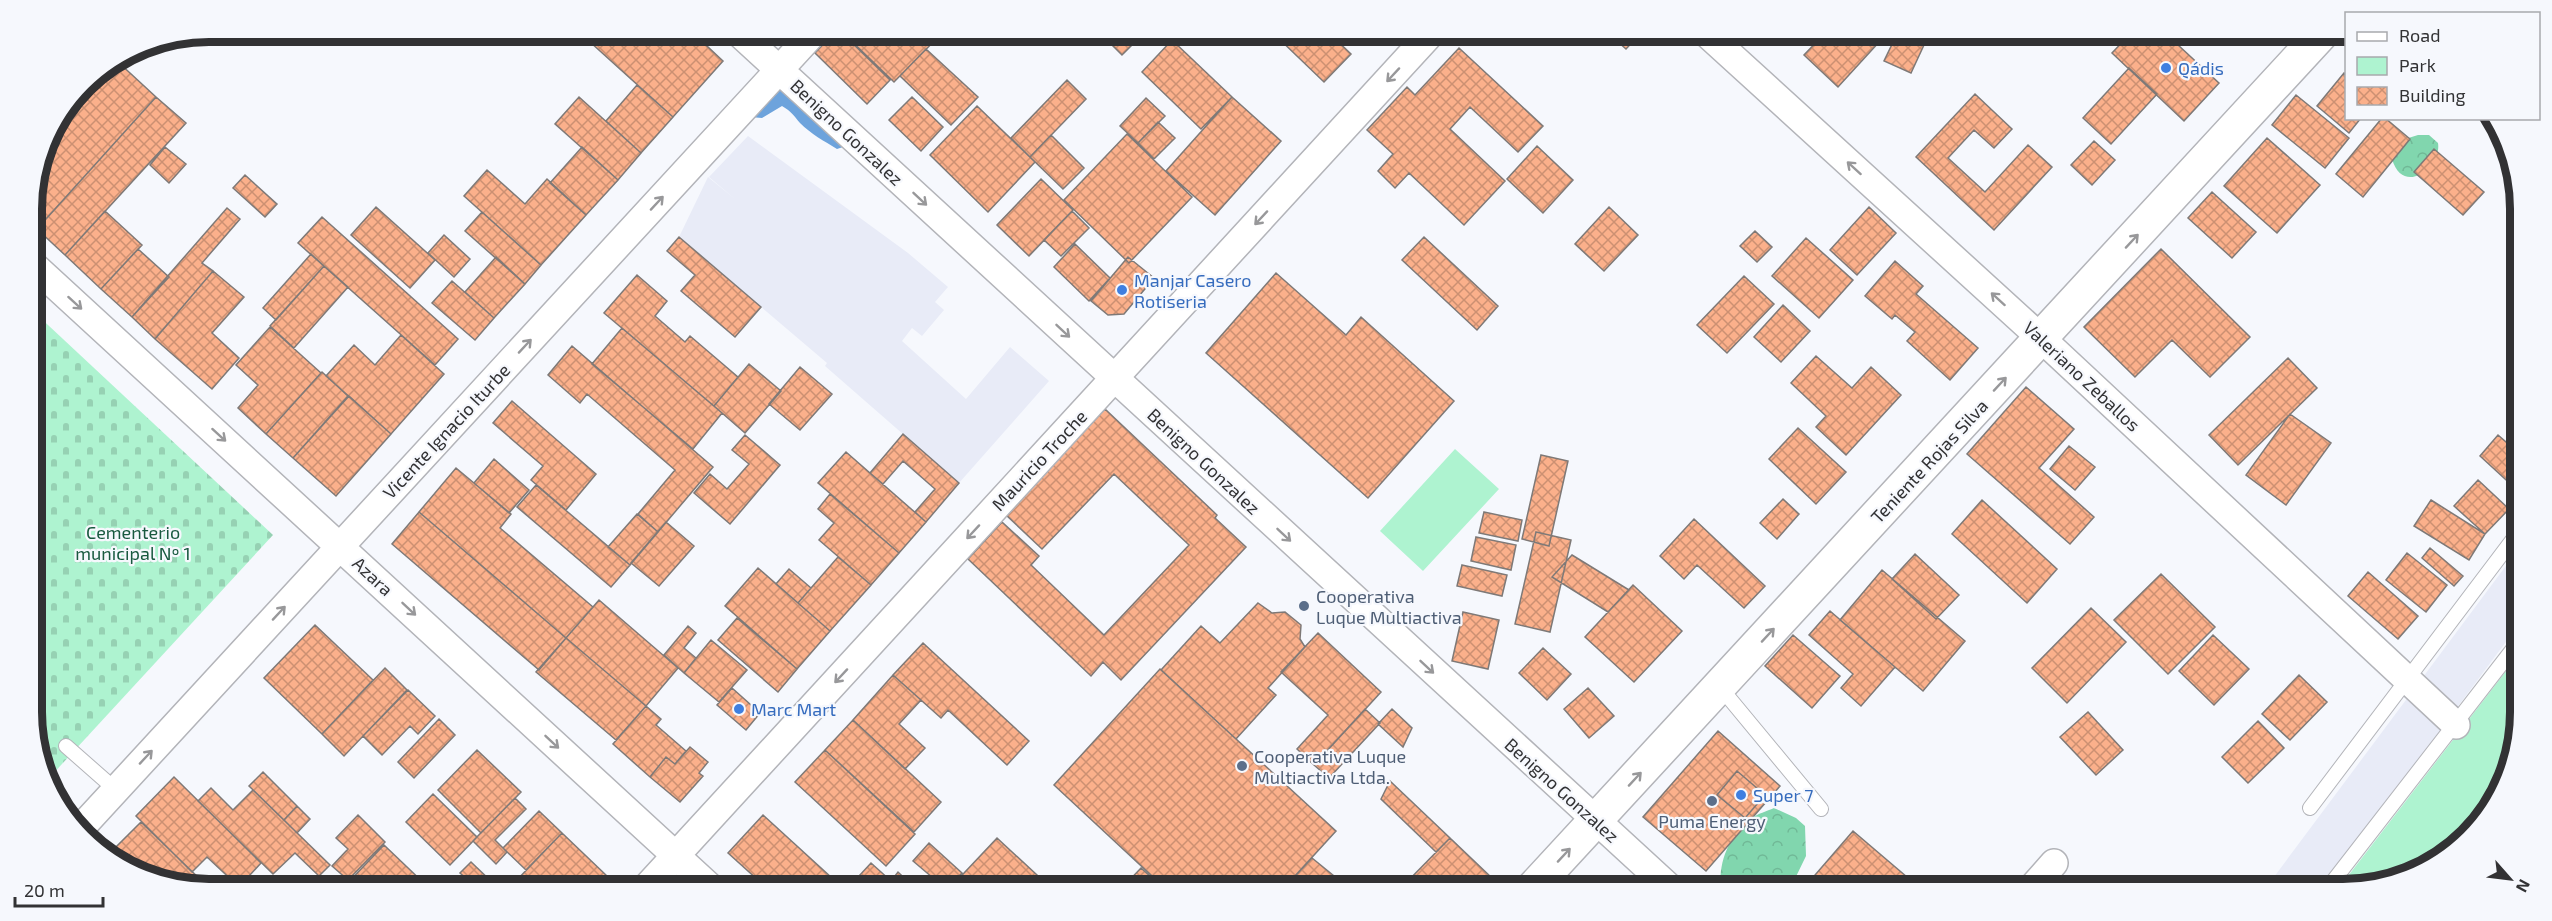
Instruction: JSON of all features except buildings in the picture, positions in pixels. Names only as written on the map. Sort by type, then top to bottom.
[{"type":"main road","name":"Teniente Rojas Silva","points":[[1542,879],[2314,42]]},
{"type":"street","name":"Benigno Gonzalez","points":[[749,42],[1660,879]]},
{"type":"street","name":"Vicente Ignacio Iturbe","points":[[85,823],[805,42]]},
{"type":"street","name":"Mauricio Troche","points":[[655,879],[1423,42]]},
{"type":"street","name":"Valeriano Zeballos","points":[[1716,42],[2042,339],[2456,725]]},
{"type":"street","name":"Azara","points":[[42,273],[701,879]]},
{"type":"street","points":[[2040,879],[2054,863]]},
{"type":"lane","points":[[2310,808],[2510,543]]},
{"type":"lane","points":[[2335,879],[2510,653]]},
{"type":"lane","points":[[1720,687],[1821,809]]},
{"type":"lane","points":[[66,746],[116,790]]},
{"type":"shaded area","points":[[748,136],[908,253],[948,287],[935,302],[944,310],[922,336],[912,328],[902,341],[966,399],[1010,347],[1049,381],[959,483],[825,366],[827,363],[679,237],[708,177],[735,199],[709,177]]},
{"type":"shaded area","points":[[2510,560],[2510,636],[2329,879],[2272,879]]},
{"type":"green space","points":[[2418,135],[2429,135],[2438,143],[2438,152],[2428,169],[2421,174],[2412,177],[2404,176],[2397,170],[2392,159],[2402,140]]},
{"type":"green space","name":"Cementerio municipal Nº 1","points":[[42,319],[273,535],[54,773],[45,744],[42,712]]},
{"type":"green space","points":[[1455,449],[1499,489],[1423,571],[1380,531]]},
{"type":"green space","points":[[2510,666],[2507,744],[2493,786],[2475,814],[2445,844],[2417,862],[2375,876],[2346,879]]},
{"type":"green space","points":[[1774,808],[1796,818],[1805,826],[1806,856],[1795,879],[1721,879],[1723,859],[1731,841],[1744,825],[1759,814]]},
{"type":"water","points":[[775,77],[849,145],[837,149],[809,131],[782,106],[762,118],[750,117]]},
{"type":"place","name":"Qádis","points":[[2166,68]]},
{"type":"place","name":"Manjar Casero Rotiseria","points":[[1122,290]]},
{"type":"place","name":"Cooperativa Luque Multiactiva","points":[[1304,606]]},
{"type":"place","name":"Marc Mart","points":[[739,709]]},
{"type":"place","name":"Cooperativa Luque Multiactiva Ltda.","points":[[1242,766]]},
{"type":"place","name":"Super 7","points":[[1741,795]]},
{"type":"place","name":"Puma Energy","points":[[1712,801]]}]
